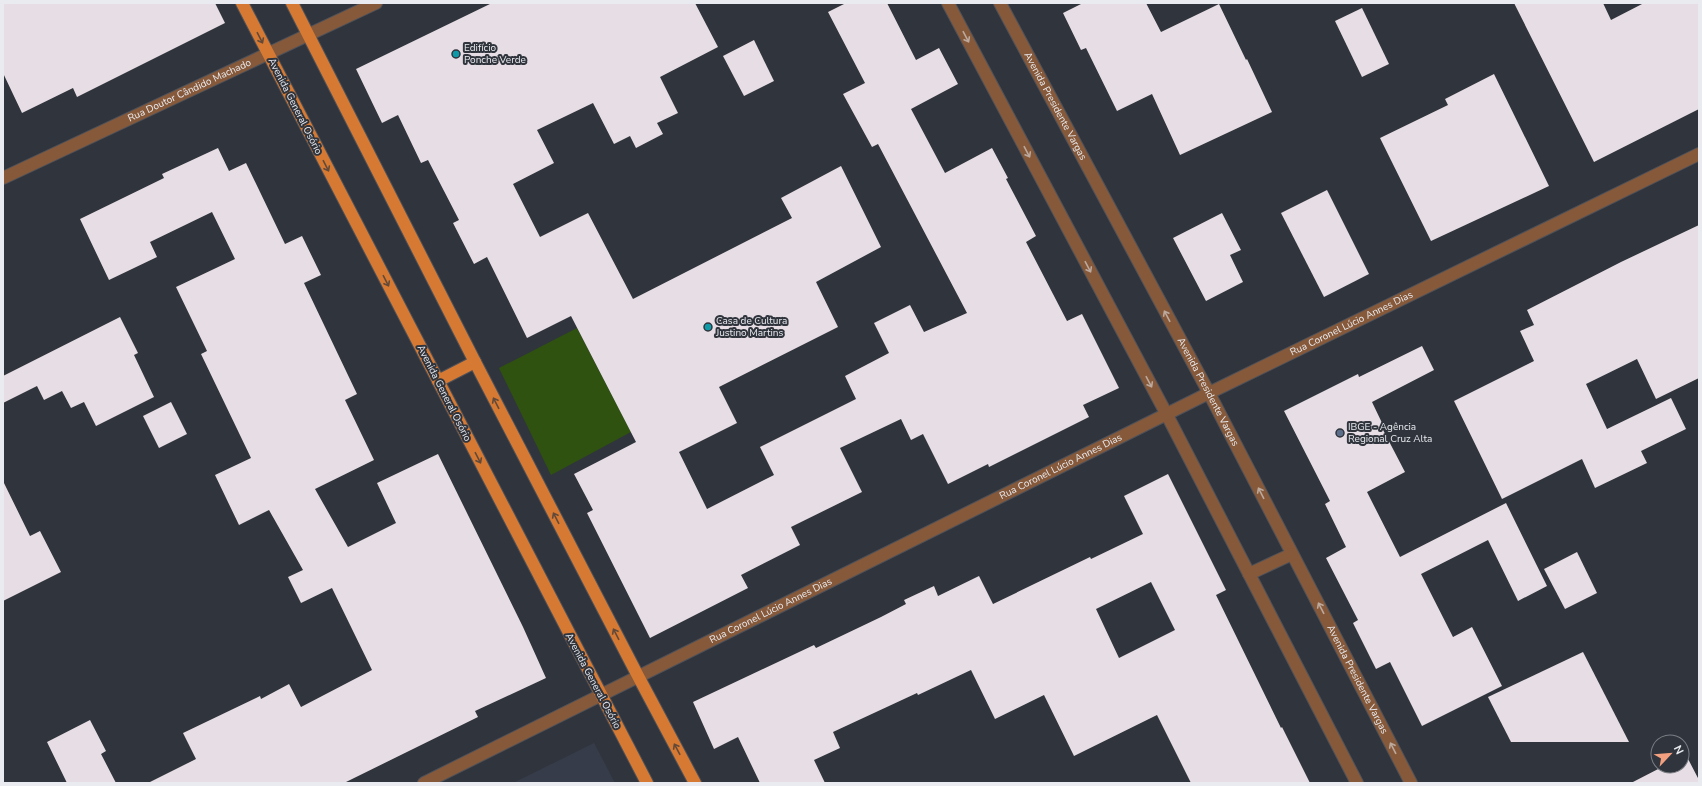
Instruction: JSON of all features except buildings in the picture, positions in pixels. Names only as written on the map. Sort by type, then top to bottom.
[{"type":"main road","name":"Avenida General Osório","points":[[242,3],[647,783]]},
{"type":"main road","points":[[292,3],[475,362],[695,783]]},
{"type":"main road","points":[[438,380],[475,362]]},
{"type":"street","name":"Rua Doutor Cândido Machado","points":[[3,178],[376,3]]},
{"type":"street","points":[[948,3],[1167,415],[1357,783]]},
{"type":"street","name":"Avenida Presidente Vargas","points":[[1000,3],[1209,394],[1411,783]]},
{"type":"street","name":"Rua Coronel Lúcio Annes Dias","points":[[424,783],[1209,394],[1699,154]]},
{"type":"street","points":[[1249,574],[1292,554]]},
{"type":"shaded area","points":[[594,743],[615,783],[513,783]]},
{"type":"green space","points":[[577,328],[631,432],[551,475],[499,368]]},
{"type":"place","name":"Edifício Ponche Verde","points":[[456,54]]},
{"type":"place","name":"Casa de Cultura Justino Martins","points":[[708,327]]},
{"type":"place","name":"IBGE - Agência Regional Cruz Alta","points":[[1340,433]]}]
